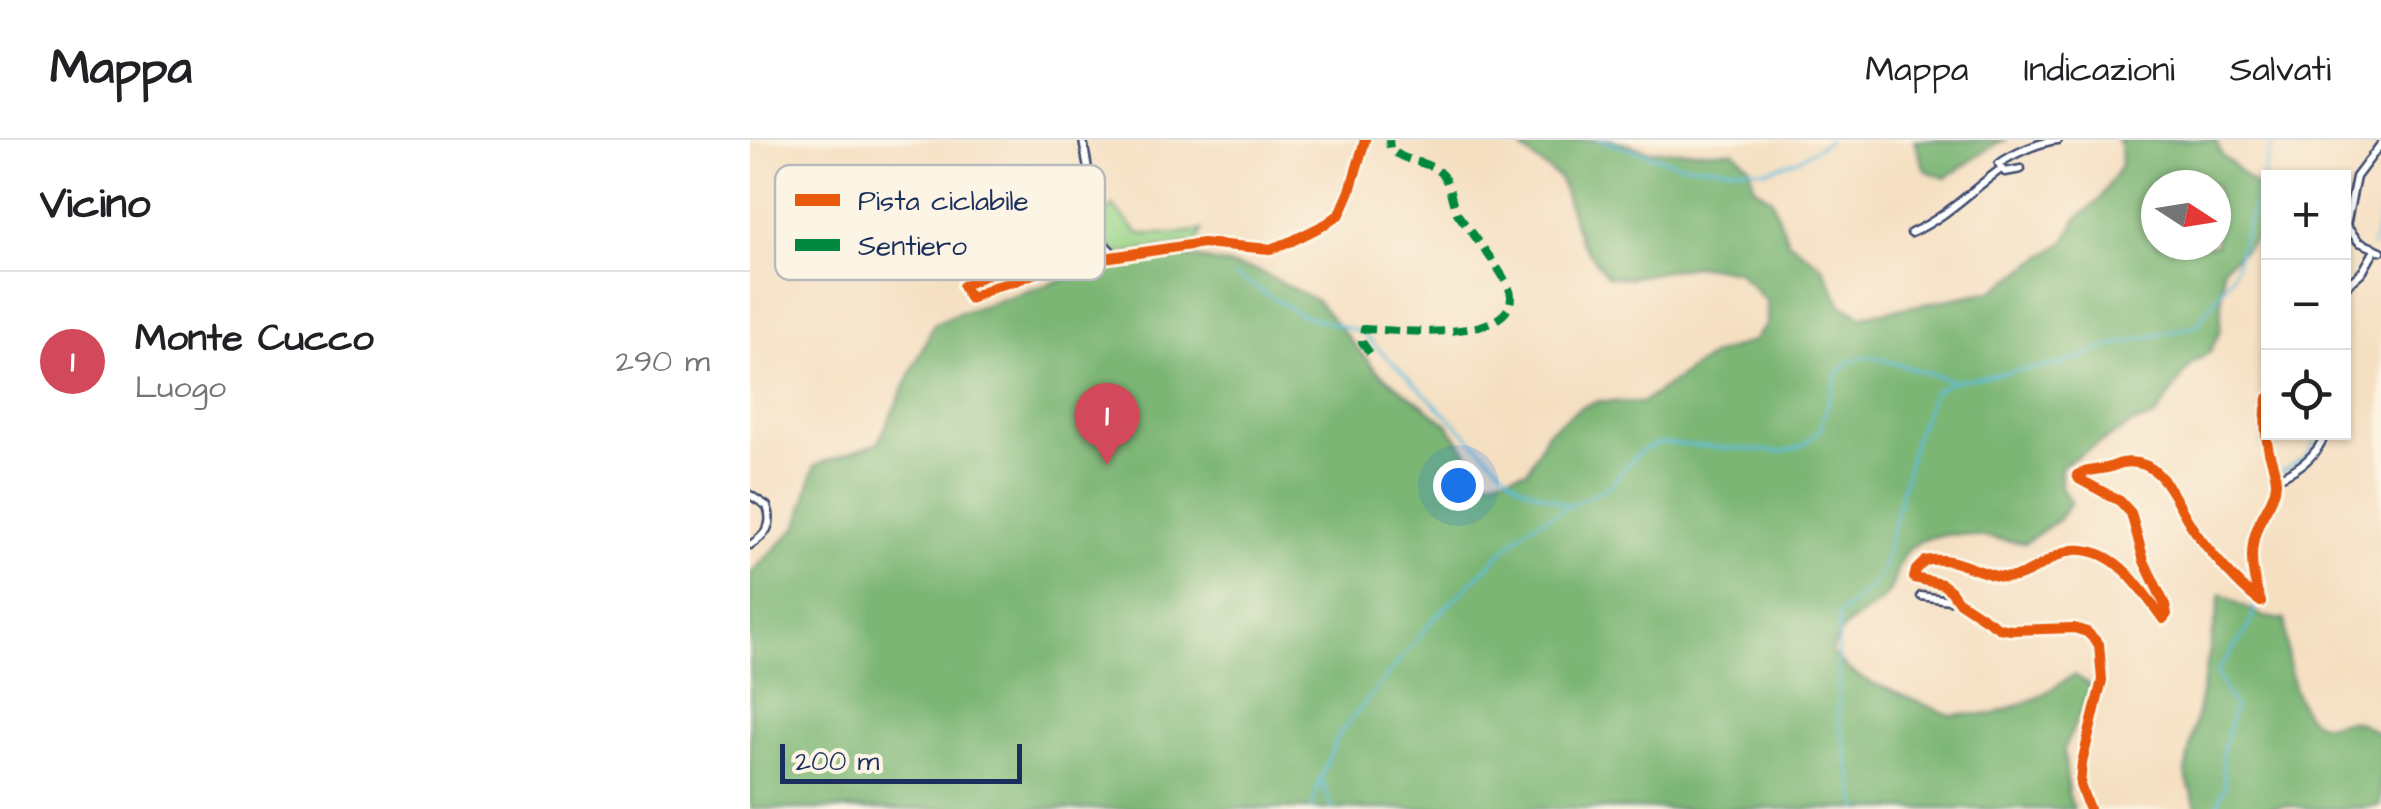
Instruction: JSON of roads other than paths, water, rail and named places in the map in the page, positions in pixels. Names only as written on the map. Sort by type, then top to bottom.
[{"type":"street","points":[[1083,140],[1087,165]]},
{"type":"street","points":[[1105,258],[1203,242],[1270,249],[1292,241],[1340,214],[1364,140]]},
{"type":"street","points":[[2021,169],[2005,172],[1999,164],[2049,140],[2058,140]]},
{"type":"street","points":[[2351,202],[2356,177],[2381,144]]},
{"type":"street","points":[[1911,232],[1958,206],[2001,168]]},
{"type":"street","points":[[2351,236],[2378,250],[2351,282]]},
{"type":"street","points":[[1105,245],[1116,256]]},
{"type":"street","points":[[976,280],[963,286],[970,300],[1012,280]]},
{"type":"street","points":[[2089,809],[2080,784],[2102,680],[2099,644],[2087,632],[2074,628],[1998,628],[1958,601],[1942,584],[1914,578],[1916,570],[1925,561],[1950,560],[2001,577],[2014,577],[2071,550],[2102,556],[2138,583],[2163,619],[2167,614],[2165,605],[2144,561],[2131,513],[2120,501],[2077,476],[2124,462],[2152,468],[2165,480],[2192,527],[2261,602],[2253,574],[2252,545],[2274,494],[2276,479],[2267,440]]},
{"type":"street","points":[[2276,479],[2308,461],[2324,440]]},
{"type":"street","points":[[750,495],[767,506],[771,517],[765,534],[750,545]]},
{"type":"street","points":[[1921,596],[1958,601]]},
{"type":"waterway","points":[[1599,140],[1680,164],[1767,170],[1798,160],[1829,140]]},
{"type":"waterway","points":[[1312,809],[1339,734],[1434,619],[1528,527],[1609,486],[1640,451],[1660,443],[1780,452],[1801,447],[1820,430],[1836,375],[1850,361],[1871,356],[1954,381],[2063,364],[2107,347],[2196,326],[2233,274],[2273,140]]},
{"type":"waterway","points":[[2372,247],[2381,211]]},
{"type":"waterway","points":[[1235,275],[1299,314],[1361,332],[1518,484],[1569,506]]},
{"type":"waterway","points":[[1859,809],[1838,714],[1839,615],[1874,584],[1883,567],[1915,437],[1934,391],[1954,381]]},
{"type":"waterway","points":[[2280,473],[2308,455],[2315,440]]},
{"type":"waterway","points":[[2216,809],[2225,785],[2222,755],[2234,707],[2216,673],[2250,626],[2256,601]]},
{"type":"waterway","points":[[1321,777],[1332,809]]},
{"type":"place","name":"Monte Cucco","points":[[1107,465]]}]
